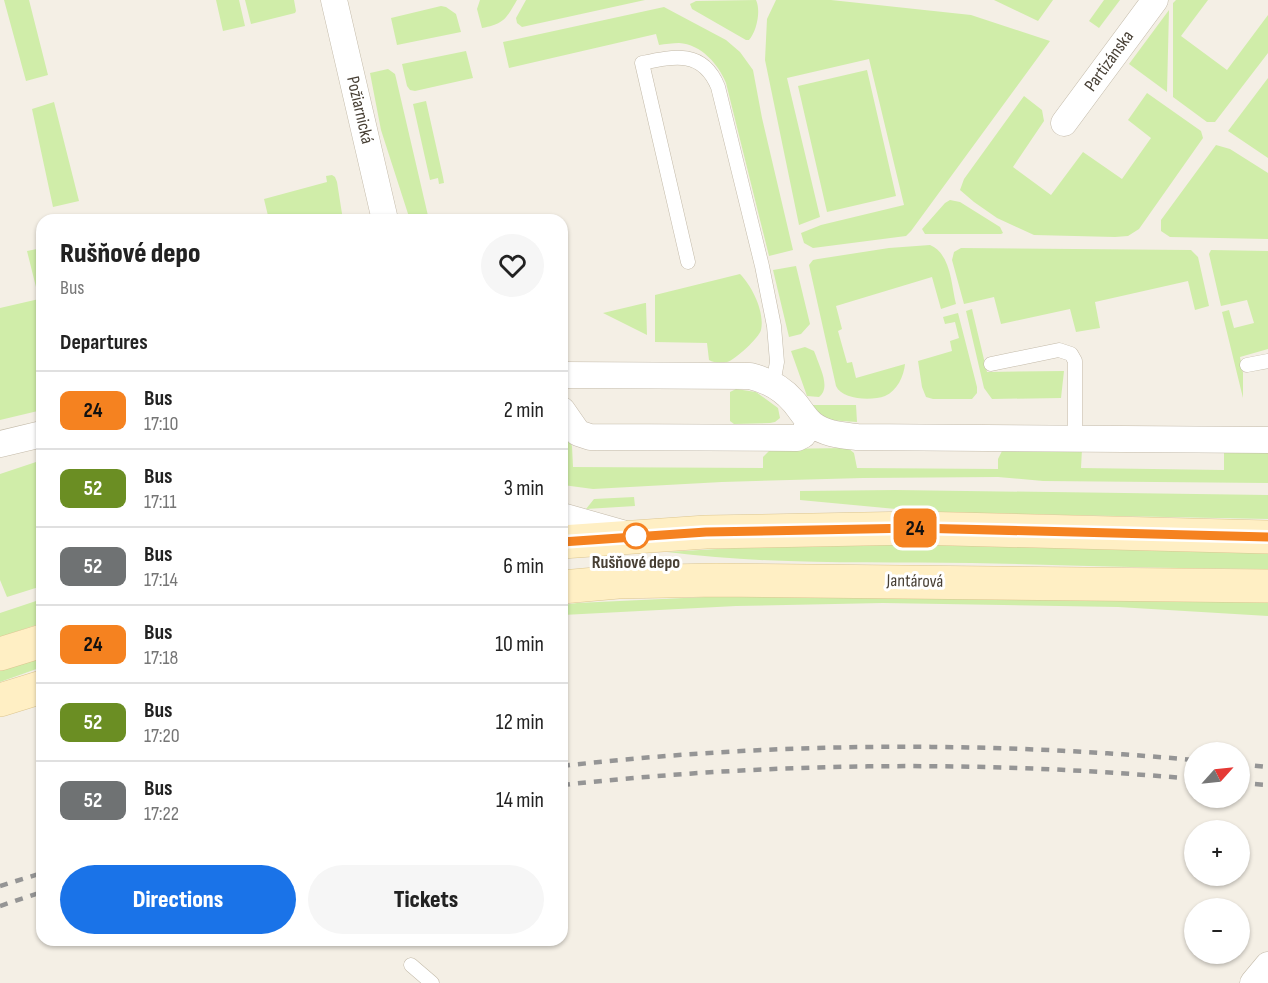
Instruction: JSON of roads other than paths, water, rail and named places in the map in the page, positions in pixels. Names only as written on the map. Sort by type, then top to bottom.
[{"type":"street","name":"Požiarnická","points":[[334,0],[384,214]]},
{"type":"street","name":"Partizánska","points":[[1064,123],[1155,0]]},
{"type":"street","points":[[568,375],[750,376],[773,384],[793,401],[810,422],[833,434],[856,437],[1268,440]]},
{"type":"street","points":[[568,419],[578,434],[590,437],[797,438],[803,435],[810,422]]},
{"type":"street","points":[[0,444],[36,435]]},
{"type":"street","points":[[568,518],[634,536]]},
{"type":"street","points":[[568,542],[706,532],[915,528],[1268,537]]},
{"type":"street","name":"Jantárová","points":[[568,586],[716,580],[1268,586]]},
{"type":"street","points":[[0,654],[36,643]]},
{"type":"street","points":[[0,700],[36,689]]},
{"type":"street","points":[[1253,983],[1268,965]]},
{"type":"lane","points":[[688,261],[642,63],[673,56],[697,62],[707,68],[718,87],[762,266],[774,326],[777,362],[773,384]]},
{"type":"lane","points":[[991,364],[1059,350],[1071,354],[1075,361],[1075,438]]},
{"type":"lane","points":[[1247,365],[1268,361]]},
{"type":"lane","points":[[411,965],[432,983]]},
{"type":"railway","points":[[568,765],[720,752],[878,747],[1036,750],[1184,759]]},
{"type":"railway","points":[[1250,765],[1268,767]]},
{"type":"railway","points":[[568,784],[720,772],[878,766],[1036,769],[1184,778]]},
{"type":"railway","points":[[1250,784],[1268,785]]},
{"type":"railway","points":[[0,886],[36,875]]},
{"type":"railway","points":[[0,906],[36,894]]},
{"type":"place","name":"Rušňové depo","points":[[636,536]]}]
